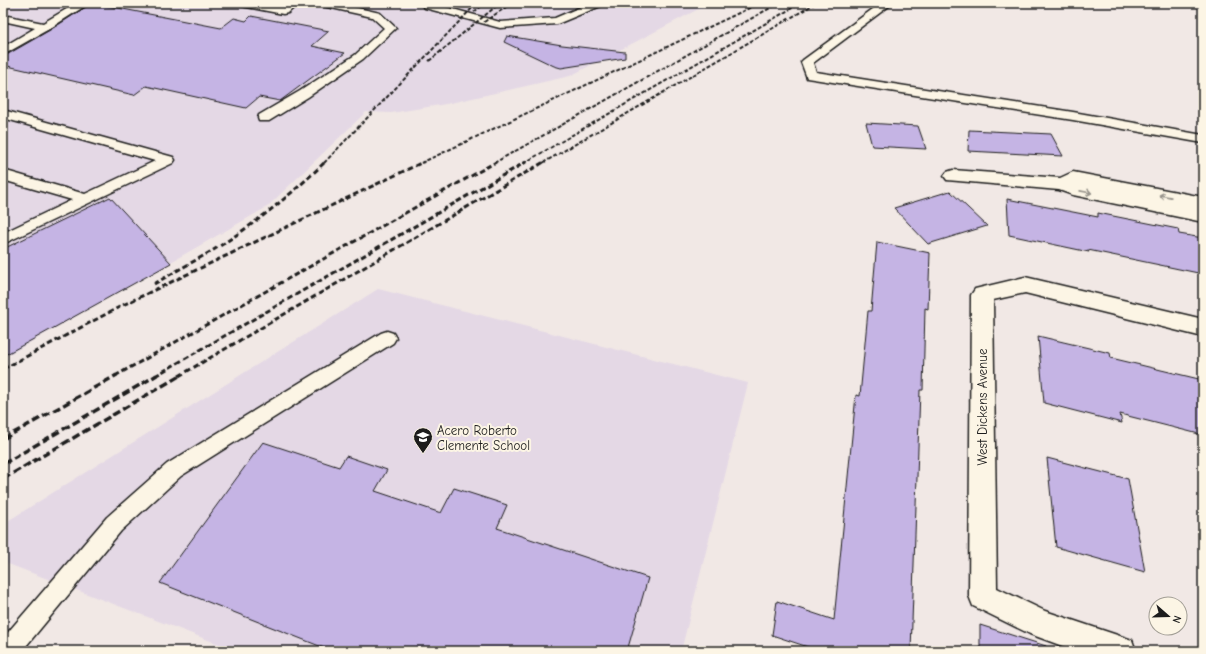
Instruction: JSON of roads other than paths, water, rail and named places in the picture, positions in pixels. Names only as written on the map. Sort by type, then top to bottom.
[{"type":"street","points":[[246,3],[288,6]]},
{"type":"street","points":[[953,176],[1063,184],[1073,189],[1203,215]]},
{"type":"street","points":[[1063,184],[1073,178],[1203,203]]},
{"type":"street","name":"West Dickens Avenue","points":[[1121,651],[1040,624],[983,596],[982,295],[1025,285],[1203,328]]},
{"type":"lane","points":[[3,52],[80,6],[65,3]]},
{"type":"lane","points":[[264,118],[304,94],[359,57],[390,28],[376,15],[322,3]]},
{"type":"lane","points":[[424,3],[429,6],[500,25],[557,21],[598,3]]},
{"type":"lane","points":[[888,3],[807,62],[811,74],[1073,116],[1203,139]]},
{"type":"lane","points":[[3,18],[45,27]]},
{"type":"lane","points":[[3,114],[168,160],[3,239]]},
{"type":"lane","points":[[3,175],[86,199]]},
{"type":"lane","points":[[5,651],[114,524],[174,470],[386,338]]},
{"type":"railway","points":[[325,162],[477,3]]},
{"type":"railway","points":[[474,12],[485,3]]},
{"type":"railway","points":[[429,61],[500,3]]},
{"type":"railway","points":[[484,22],[512,3]]},
{"type":"railway","points":[[421,163],[760,3]]},
{"type":"railway","points":[[494,163],[779,3]]},
{"type":"railway","points":[[524,163],[801,3]]},
{"type":"railway","points":[[543,163],[816,3]]},
{"type":"railway","points":[[154,284],[215,249],[244,230],[286,197],[325,162]]},
{"type":"railway","points":[[3,369],[125,304],[423,162]]},
{"type":"railway","points":[[115,376],[496,162]]},
{"type":"railway","points":[[155,376],[526,162]]},
{"type":"railway","points":[[179,376],[544,162]]},
{"type":"railway","points":[[3,439],[117,375]]},
{"type":"railway","points":[[3,464],[157,375]]},
{"type":"railway","points":[[3,479],[181,375]]},
{"type":"place","name":"Acero Roberto Clemente School","points":[[423,454]]}]
